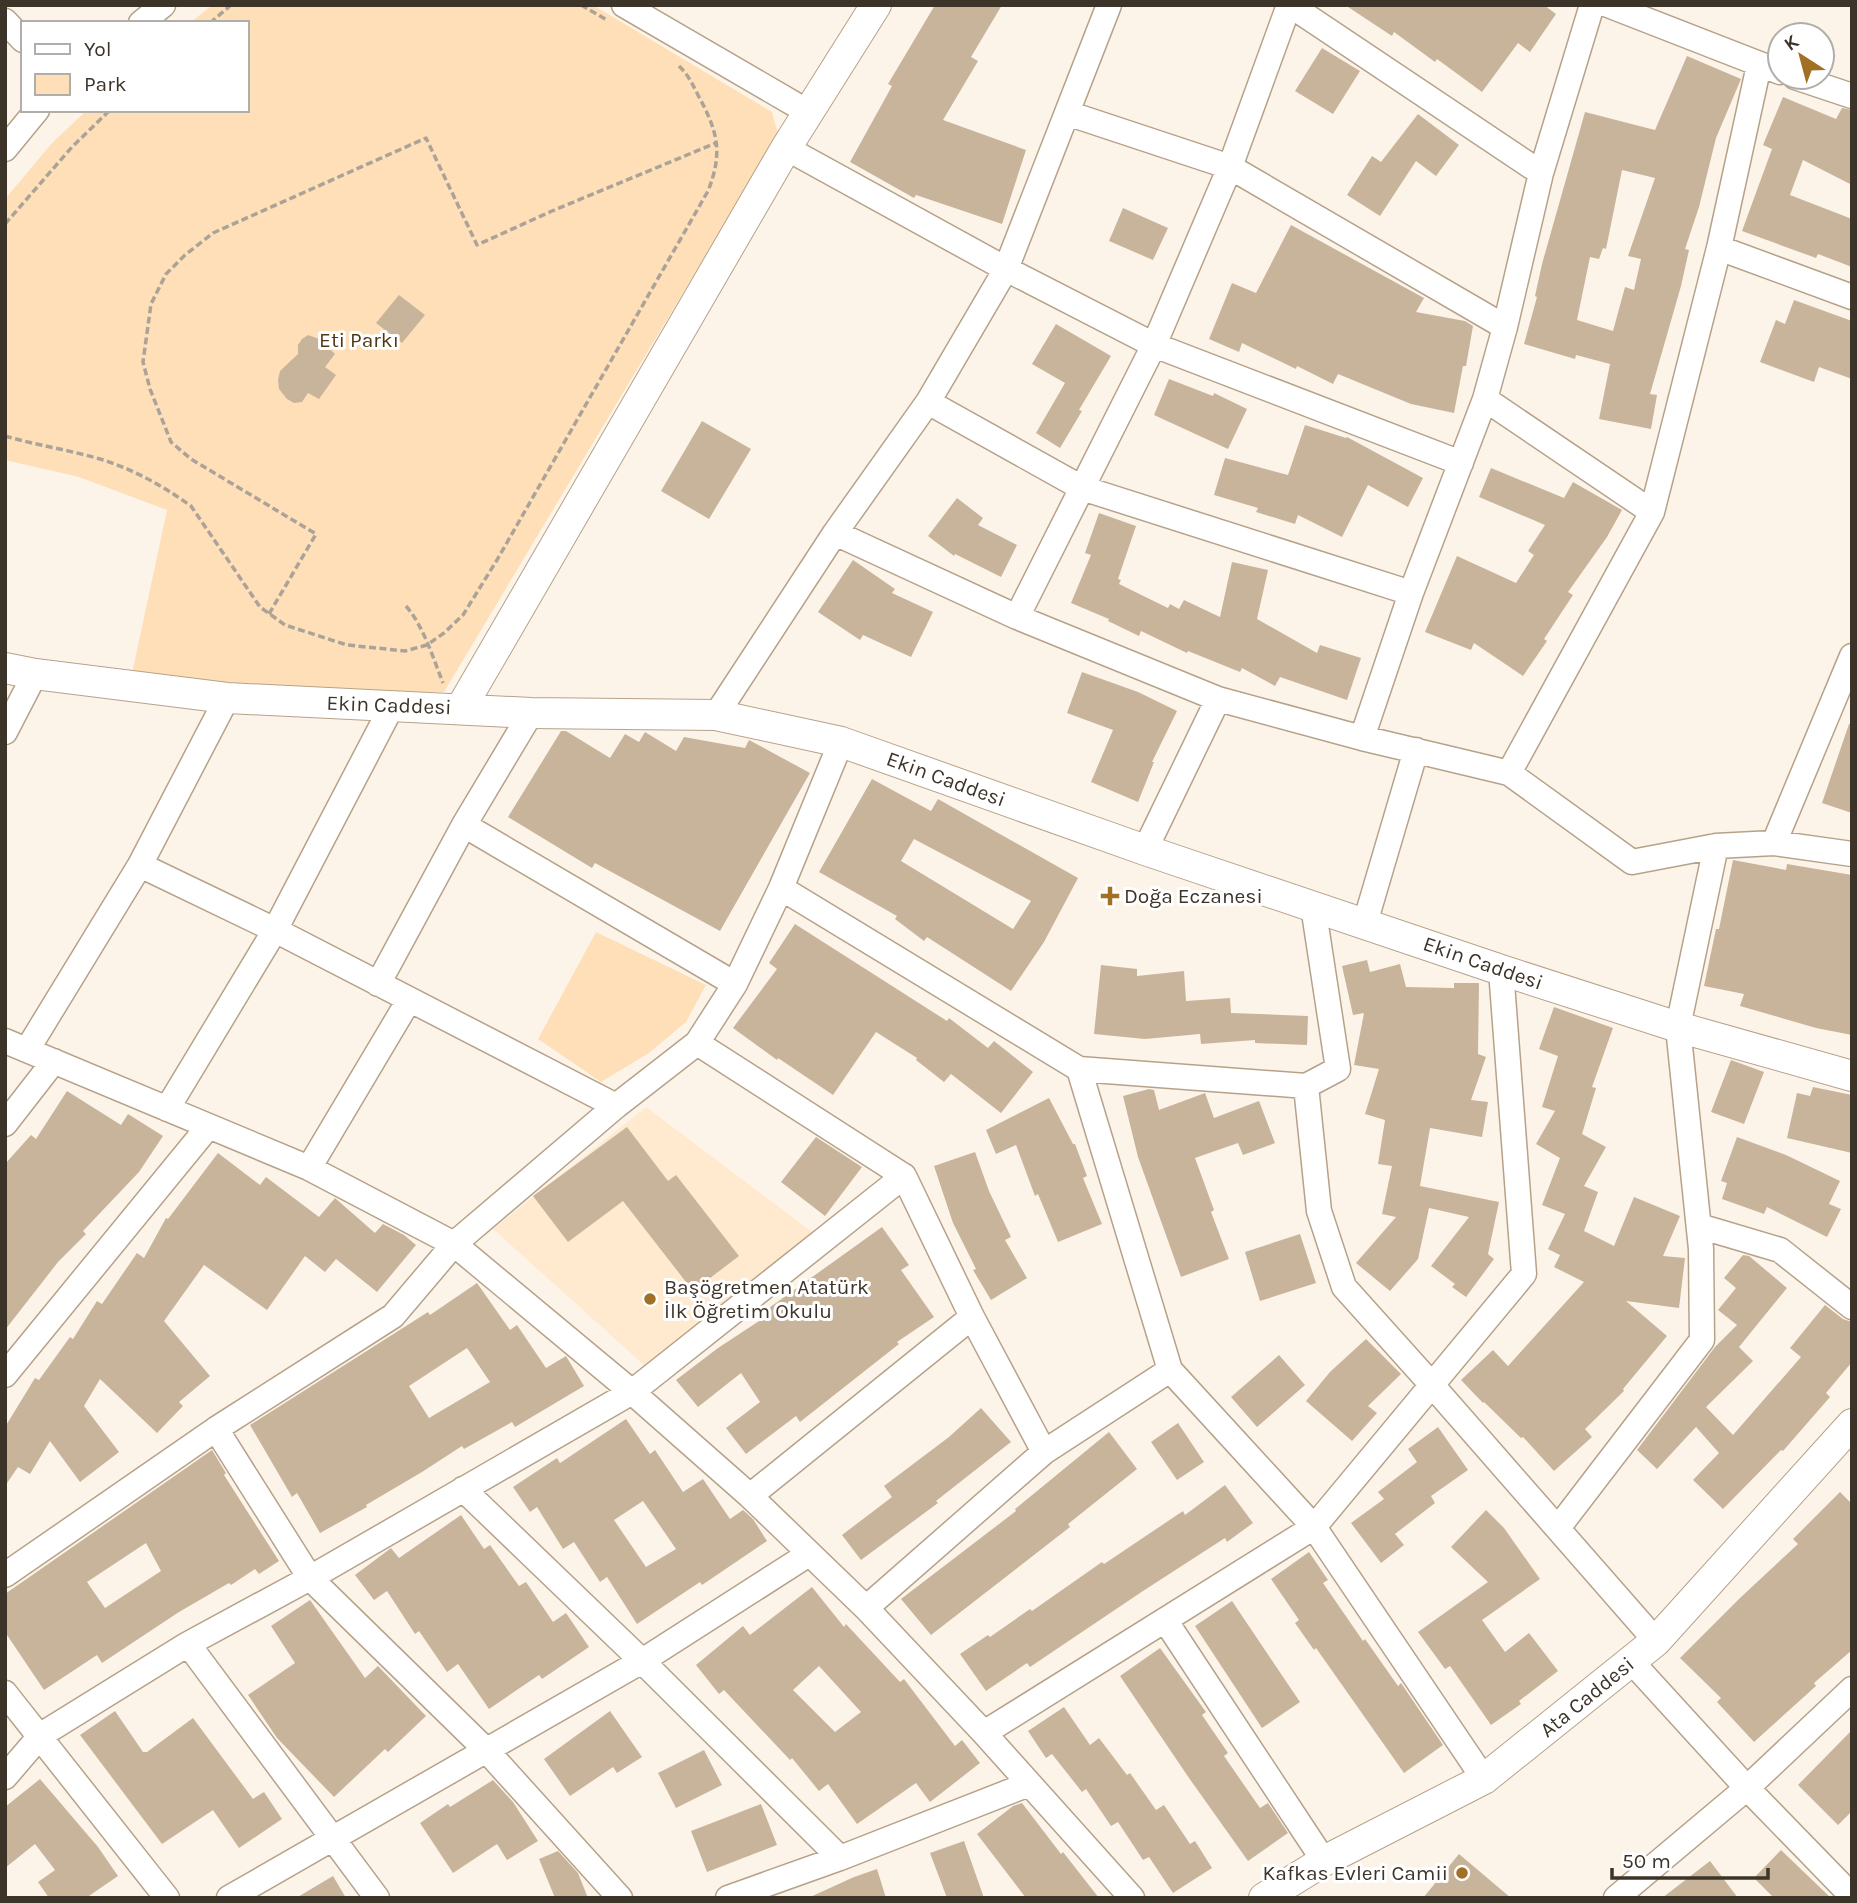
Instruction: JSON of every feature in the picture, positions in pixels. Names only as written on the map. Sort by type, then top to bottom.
[{"type":"street","points":[[143,21],[163,5]]},
{"type":"street","points":[[457,708],[786,148],[876,5]]},
{"type":"street","points":[[716,715],[835,533],[929,402],[1006,269],[1110,5]]},
{"type":"street","points":[[1017,617],[1154,345],[1230,167],[1289,5],[1541,173]]},
{"type":"street","points":[[1362,738],[1411,593],[1485,399],[1541,173],[1592,5]]},
{"type":"street","points":[[1608,5],[1766,67]]},
{"type":"street","points":[[619,14],[808,112]]},
{"type":"street","points":[[5,21],[21,38]]},
{"type":"street","points":[[1510,773],[1652,512],[1719,248],[1766,83]]},
{"type":"street","points":[[5,149],[35,112]]},
{"type":"street","points":[[1067,113],[1230,167],[1504,327]]},
{"type":"street","points":[[786,148],[1006,269],[1154,345],[1461,463]]},
{"type":"street","points":[[1719,248],[1852,297]]},
{"type":"street","points":[[1485,399],[1652,512]]},
{"type":"street","points":[[929,402],[1082,488],[1411,593]]},
{"type":"street","points":[[835,533],[1017,617],[1218,699],[1362,738],[1510,773],[1632,862],[1716,846],[1774,843],[1852,854]]},
{"type":"street","points":[[1774,843],[1852,656]]},
{"type":"street","name":"Ekin Caddesi","points":[[5,668],[228,698],[531,713],[716,715],[841,742],[1145,850],[1501,970],[1678,1027],[1852,1076]]},
{"type":"street","points":[[5,732],[35,674]]},
{"type":"street","points":[[228,698],[140,865],[16,1045],[309,1168],[454,1244],[632,1392],[750,1496],[866,1608],[984,1733],[1132,1898]]},
{"type":"street","points":[[1145,850],[1218,699]]},
{"type":"street","points":[[167,1109],[275,930],[392,706]]},
{"type":"street","points":[[378,984],[464,825],[531,713]]},
{"type":"street","points":[[5,1575],[216,1429],[393,1316],[454,1244],[617,1106],[698,1043],[735,984],[781,888],[841,742]]},
{"type":"street","points":[[1365,923],[1416,750]]},
{"type":"street","points":[[464,825],[735,984]]},
{"type":"street","points":[[1558,1528],[1702,1340],[1699,1226],[1678,1027],[1716,846]]},
{"type":"street","points":[[140,865],[275,930],[617,1106]]},
{"type":"street","points":[[781,888],[1079,1069],[1306,1086],[1338,1069],[1313,906]]},
{"type":"street","points":[[984,1733],[1314,1527],[1524,1274],[1501,970]]},
{"type":"street","points":[[309,1168],[409,1000]]},
{"type":"street","points":[[698,1043],[904,1176],[972,1317],[1044,1452]]},
{"type":"street","points":[[5,1124],[54,1062]]},
{"type":"street","points":[[1079,1069],[1170,1370],[1314,1527],[1484,1779]]},
{"type":"street","points":[[1306,1086],[1319,1211],[1344,1287],[1656,1641]]},
{"type":"street","points":[[5,1375],[208,1127]]},
{"type":"street","points":[[5,1777],[40,1735],[188,1644],[310,1578],[632,1392],[904,1176]]},
{"type":"street","points":[[1699,1226],[1780,1250],[1852,1307]]},
{"type":"street","points":[[750,1496],[972,1317]]},
{"type":"street","points":[[866,1608],[1044,1452],[1170,1370]]},
{"type":"street","name":"Ata Caddesi","points":[[1264,1898],[1324,1861],[1484,1779],[1632,1661],[1656,1641],[1852,1424]]},
{"type":"street","points":[[216,1429],[310,1578],[487,1751],[620,1898]]},
{"type":"street","points":[[463,1489],[642,1661],[840,1858]]},
{"type":"street","points":[[229,1898],[642,1661],[809,1554]]},
{"type":"street","points":[[1166,1620],[1324,1861]]},
{"type":"street","points":[[188,1644],[377,1898]]},
{"type":"street","points":[[1632,1661],[1747,1788],[1846,1881]]},
{"type":"street","points":[[1616,1898],[1747,1788],[1852,1689]]},
{"type":"street","points":[[5,1693],[167,1898]]},
{"type":"street","points":[[728,1898],[840,1858],[1029,1784]]},
{"type":"path","points":[[213,21],[231,5]]},
{"type":"path","points":[[581,5],[619,14]]},
{"type":"path","points":[[5,436],[101,459],[139,474],[191,506],[260,607],[285,625],[347,645],[405,651],[427,645],[463,615],[708,191],[716,169],[716,143],[710,116],[687,73],[670,58]]},
{"type":"path","points":[[5,224],[72,147],[108,112]]},
{"type":"path","points":[[270,614],[316,534],[202,466],[171,442],[143,362],[151,304],[166,274],[213,233],[426,138],[477,244],[716,143]]},
{"type":"path","points":[[406,606],[412,612],[457,708]]},
{"type":"shaded area","name":"Başögretmen Atatürk İlk Öğretim Okulu","points":[[646,1107],[812,1232],[645,1366],[493,1229]]},
{"type":"green space","name":"Eti Parkı","points":[[212,5],[593,5],[772,112],[778,134],[444,692],[293,693],[131,678],[167,510],[79,477],[5,460],[5,199],[52,143],[85,112],[248,112],[248,21],[192,21]]},
{"type":"green space","points":[[596,932],[706,985],[686,1022],[649,1053],[601,1082],[538,1039]]},
{"type":"building","points":[[935,5],[1002,5],[971,57],[978,61],[943,120],[1026,150],[1002,224],[916,195],[914,198],[850,162],[892,86],[888,84]]},
{"type":"building","points":[[1345,5],[1544,5],[1556,14],[1530,52],[1518,43],[1482,92],[1437,59],[1435,62],[1394,32],[1392,36]]},
{"type":"building","points":[[1322,48],[1360,71],[1333,114],[1295,91]]},
{"type":"building","points":[[1687,56],[1741,79],[1716,138],[1699,207],[1685,249],[1689,250],[1681,286],[1650,394],[1657,395],[1651,429],[1599,419],[1610,364],[1576,355],[1575,359],[1524,344],[1537,297],[1535,296],[1542,264],[1585,112],[1655,130]],"holes":[[[1622,170],[1655,178],[1628,256],[1641,259],[1634,290],[1625,287],[1613,331],[1577,320],[1590,257],[1599,259],[1603,248],[1606,249]]]},
{"type":"building","points":[[1783,97],[1836,119],[1842,108],[1852,110],[1852,185],[1803,160],[1790,195],[1852,219],[1852,267],[1818,254],[1816,258],[1742,231],[1772,149],[1763,145]]},
{"type":"building","points":[[1418,114],[1459,145],[1436,176],[1416,161],[1380,216],[1347,195],[1372,156],[1381,162]]},
{"type":"building","points":[[1123,208],[1168,228],[1153,260],[1109,241]]},
{"type":"building","points":[[1291,225],[1424,298],[1416,312],[1465,321],[1473,326],[1454,413],[1411,404],[1338,374],[1333,384],[1242,343],[1239,352],[1209,339],[1232,283],[1256,293]]},
{"type":"building","points":[[399,295],[425,315],[402,343],[376,323]]},
{"type":"building","points":[[1794,300],[1852,321],[1852,379],[1819,367],[1814,382],[1760,362],[1776,320],[1785,324]]},
{"type":"building","points":[[1056,324],[1111,356],[1060,448],[1036,433],[1065,383],[1032,364]]},
{"type":"building","points":[[308,335],[319,339],[335,354],[325,367],[336,375],[319,399],[308,393],[302,402],[294,403],[279,389],[278,380],[280,371],[298,354],[298,345]]},
{"type":"building","points":[[1169,379],[1213,396],[1214,393],[1247,409],[1228,449],[1154,415]]},
{"type":"building","points":[[702,421],[751,449],[709,519],[661,491]]},
{"type":"building","points":[[1305,425],[1347,437],[1423,478],[1408,507],[1368,485],[1342,537],[1298,515],[1295,524],[1256,512],[1258,508],[1214,495],[1225,458],[1288,475]]},
{"type":"building","points":[[1491,468],[1564,498],[1573,482],[1622,510],[1607,537],[1568,592],[1573,595],[1523,676],[1474,643],[1471,650],[1425,632],[1457,556],[1516,583],[1534,555],[1528,551],[1545,525],[1479,497]]},
{"type":"building","points":[[957,498],[983,518],[978,525],[1017,545],[1001,577],[955,554],[954,556],[928,536]]},
{"type":"building","points":[[1099,513],[1136,526],[1118,579],[1121,580],[1119,584],[1168,608],[1170,604],[1179,609],[1184,600],[1220,617],[1232,562],[1268,570],[1257,619],[1317,653],[1320,645],[1361,658],[1347,700],[1280,677],[1275,686],[1242,668],[1240,672],[1188,651],[1187,653],[1141,631],[1139,636],[1108,621],[1109,619],[1071,603],[1091,555],[1085,553]]},
{"type":"building","points":[[853,560],[895,589],[892,593],[933,612],[911,657],[863,635],[860,640],[818,612]]},
{"type":"building","points":[[1082,672],[1138,692],[1177,711],[1152,762],[1138,802],[1091,782],[1113,730],[1067,713]]},
{"type":"building","points":[[1849,724],[1852,724],[1852,813],[1822,803]]},
{"type":"building","points":[[561,731],[566,731],[610,758],[625,734],[639,742],[645,732],[676,751],[684,737],[745,748],[749,740],[810,773],[720,931],[595,863],[592,868],[508,817]]},
{"type":"building","points":[[872,779],[931,811],[938,799],[1078,878],[1044,942],[1011,991],[927,937],[924,941],[895,919],[897,916],[819,872]],"holes":[[[914,839],[1031,901],[1013,929],[901,861]]]},
{"type":"building","points":[[1733,860],[1786,870],[1787,864],[1852,875],[1852,1035],[1816,1028],[1740,1006],[1744,994],[1704,986]]},
{"type":"building","points":[[795,924],[947,1021],[949,1018],[988,1048],[994,1041],[1033,1072],[1001,1113],[951,1074],[944,1082],[916,1060],[917,1058],[876,1032],[833,1095],[733,1028],[777,969],[769,963]]},
{"type":"building","points":[[1367,960],[1370,972],[1400,964],[1406,987],[1454,988],[1454,983],[1479,983],[1478,1054],[1486,1057],[1471,1100],[1488,1102],[1482,1137],[1430,1128],[1420,1186],[1499,1202],[1488,1254],[1494,1259],[1466,1297],[1452,1287],[1455,1284],[1431,1266],[1469,1217],[1429,1208],[1418,1259],[1390,1291],[1356,1263],[1396,1217],[1382,1214],[1392,1166],[1378,1164],[1385,1120],[1365,1114],[1379,1069],[1354,1065],[1364,1013],[1353,1015],[1342,966]]},
{"type":"building","points":[[1101,965],[1137,969],[1137,976],[1184,971],[1186,1001],[1230,998],[1231,1013],[1308,1016],[1307,1045],[1255,1043],[1255,1040],[1201,1044],[1200,1034],[1145,1039],[1094,1034]]},
{"type":"building","points":[[1554,1007],[1613,1028],[1592,1087],[1596,1088],[1582,1134],[1606,1147],[1584,1186],[1598,1192],[1584,1231],[1614,1246],[1634,1197],[1680,1216],[1663,1256],[1685,1258],[1679,1308],[1626,1301],[1667,1336],[1624,1391],[1585,1429],[1592,1437],[1554,1471],[1523,1437],[1461,1380],[1493,1350],[1508,1366],[1584,1282],[1554,1267],[1560,1255],[1548,1249],[1565,1214],[1542,1205],[1560,1158],[1536,1144],[1555,1111],[1542,1107],[1558,1056],[1539,1049]]},
{"type":"building","points":[[1731,1060],[1764,1072],[1744,1124],[1711,1112]]},
{"type":"building","points":[[1813,1087],[1852,1095],[1852,1153],[1787,1138],[1797,1093],[1810,1096]]},
{"type":"building","points":[[1154,1090],[1159,1110],[1205,1093],[1214,1118],[1259,1101],[1275,1143],[1243,1155],[1238,1143],[1195,1158],[1229,1259],[1181,1277],[1138,1157],[1123,1096]]},
{"type":"building","points":[[67,1091],[121,1125],[128,1114],[163,1136],[139,1172],[83,1231],[86,1234],[58,1262],[5,1330],[5,1164],[31,1135],[36,1139]]},
{"type":"building","points":[[1049,1098],[1075,1144],[1087,1176],[1083,1178],[1102,1224],[1058,1242],[1038,1194],[1035,1196],[1016,1145],[996,1154],[986,1130]]},
{"type":"building","points":[[627,1127],[668,1181],[676,1175],[739,1256],[693,1291],[623,1201],[568,1242],[533,1196]]},
{"type":"building","points":[[816,1137],[862,1167],[825,1216],[781,1182]]},
{"type":"building","points":[[1737,1137],[1786,1155],[1840,1181],[1829,1204],[1841,1209],[1827,1237],[1767,1207],[1764,1214],[1722,1199],[1727,1183],[1721,1181]]},
{"type":"building","points":[[975,1152],[989,1191],[1011,1237],[1005,1240],[1027,1278],[991,1300],[973,1270],[976,1269],[953,1223],[934,1166]]},
{"type":"building","points":[[218,1153],[260,1185],[266,1177],[319,1217],[335,1198],[375,1233],[383,1224],[416,1245],[377,1292],[336,1259],[325,1272],[305,1256],[267,1310],[204,1265],[164,1321],[210,1376],[179,1402],[183,1406],[157,1433],[100,1379],[84,1406],[119,1452],[80,1482],[50,1441],[30,1474],[18,1467],[5,1486],[5,1427],[35,1378],[39,1380],[70,1337],[73,1339],[97,1301],[102,1304],[137,1253],[144,1258],[166,1218],[168,1219]]},
{"type":"building","points":[[882,1227],[909,1265],[901,1270],[934,1317],[897,1342],[899,1344],[800,1422],[796,1416],[746,1454],[726,1428],[760,1402],[741,1373],[698,1407],[676,1380],[765,1317],[762,1313]]},
{"type":"building","points":[[1300,1234],[1316,1283],[1260,1301],[1245,1252]]},
{"type":"building","points":[[1743,1255],[1749,1256],[1787,1288],[1739,1347],[1753,1361],[1706,1407],[1733,1435],[1801,1357],[1790,1348],[1825,1305],[1843,1319],[1852,1322],[1852,1362],[1826,1393],[1830,1397],[1783,1451],[1781,1450],[1723,1509],[1693,1480],[1719,1453],[1696,1427],[1657,1469],[1637,1450],[1715,1347],[1737,1325],[1718,1310],[1736,1288],[1724,1278]]},
{"type":"building","points":[[477,1283],[510,1330],[517,1325],[546,1368],[566,1356],[584,1386],[515,1427],[512,1422],[464,1449],[462,1446],[366,1505],[367,1507],[320,1533],[297,1493],[292,1497],[250,1425],[428,1312],[430,1315]],"holes":[[[467,1348],[490,1382],[429,1418],[409,1386]]]},
{"type":"building","points":[[1366,1339],[1401,1374],[1368,1406],[1377,1413],[1352,1441],[1306,1401],[1330,1372]]},
{"type":"building","points":[[1279,1355],[1305,1385],[1257,1427],[1231,1397]]},
{"type":"building","points":[[981,1408],[1011,1442],[936,1501],[938,1503],[861,1560],[842,1535],[892,1497],[884,1486],[949,1437]]},
{"type":"building","points":[[626,1419],[650,1454],[655,1450],[683,1492],[703,1479],[730,1519],[743,1510],[753,1519],[767,1541],[702,1585],[700,1582],[637,1624],[607,1577],[600,1582],[574,1542],[563,1549],[537,1507],[530,1512],[513,1487],[557,1458],[560,1463]],"holes":[[[643,1501],[676,1549],[646,1567],[614,1520]]]},
{"type":"building","points":[[1178,1423],[1204,1462],[1177,1480],[1151,1442]]},
{"type":"building","points":[[1438,1427],[1468,1470],[1431,1496],[1435,1503],[1395,1534],[1404,1545],[1381,1563],[1351,1523],[1384,1499],[1378,1492],[1417,1462],[1408,1449]]},
{"type":"building","points":[[1109,1432],[1137,1469],[1068,1524],[1070,1527],[931,1635],[901,1599],[1016,1511],[1015,1509]]},
{"type":"building","points":[[212,1450],[226,1473],[224,1475],[279,1561],[259,1574],[255,1569],[231,1585],[229,1583],[179,1612],[102,1663],[97,1655],[44,1690],[5,1632],[5,1594]],"holes":[[[146,1543],[161,1571],[105,1608],[87,1582]]]},
{"type":"building","points":[[1225,1485],[1253,1523],[1227,1542],[1225,1538],[1030,1667],[1027,1663],[986,1691],[960,1654],[1030,1609],[1032,1611],[1102,1562],[1104,1564],[1183,1511],[1185,1515]]},
{"type":"building","points":[[1840,1492],[1852,1504],[1852,1650],[1754,1742],[1717,1702],[1721,1698],[1680,1658],[1798,1544],[1793,1539]]},
{"type":"building","points":[[1486,1510],[1504,1528],[1540,1579],[1482,1620],[1505,1652],[1529,1633],[1558,1671],[1519,1701],[1521,1704],[1491,1725],[1450,1666],[1445,1669],[1418,1632],[1488,1582],[1451,1547]]},
{"type":"building","points":[[461,1515],[484,1549],[490,1545],[519,1586],[526,1582],[553,1622],[566,1613],[589,1647],[542,1679],[539,1675],[489,1709],[458,1664],[447,1672],[419,1631],[415,1634],[387,1591],[374,1600],[355,1575],[391,1548],[399,1558]]},
{"type":"building","points":[[1309,1552],[1328,1580],[1323,1583],[1363,1641],[1365,1639],[1398,1686],[1401,1683],[1443,1745],[1404,1773],[1316,1648],[1314,1650],[1295,1623],[1299,1620],[1271,1579]]},
{"type":"building","points":[[812,1587],[844,1627],[846,1624],[900,1682],[904,1679],[955,1746],[962,1740],[980,1763],[930,1802],[916,1783],[857,1824],[828,1784],[819,1791],[792,1758],[790,1760],[724,1690],[719,1694],[696,1665],[743,1626],[750,1635]],"holes":[[[819,1666],[861,1712],[835,1732],[793,1690]]]},
{"type":"building","points":[[310,1600],[365,1678],[378,1666],[426,1716],[388,1752],[385,1749],[334,1797],[277,1738],[248,1695],[295,1663],[271,1626]]},
{"type":"building","points":[[1232,1601],[1300,1702],[1262,1728],[1195,1626]]},
{"type":"building","points":[[1160,1648],[1206,1712],[1202,1715],[1228,1753],[1224,1756],[1260,1808],[1268,1803],[1288,1833],[1248,1861],[1120,1676]]},
{"type":"building","points":[[1064,1707],[1090,1745],[1099,1738],[1127,1775],[1130,1773],[1156,1810],[1164,1805],[1190,1844],[1195,1841],[1212,1868],[1173,1893],[1149,1857],[1143,1860],[1118,1822],[1111,1826],[1086,1789],[1082,1792],[1052,1754],[1046,1758],[1028,1731]]},
{"type":"building","points":[[115,1711],[143,1752],[147,1752],[193,1718],[253,1799],[264,1792],[282,1819],[239,1848],[213,1810],[162,1844],[80,1735]]},
{"type":"building","points":[[610,1711],[642,1757],[617,1773],[613,1767],[570,1796],[544,1759]]},
{"type":"building","points":[[1852,1730],[1852,1811],[1838,1825],[1798,1785]]},
{"type":"building","points":[[704,1750],[722,1785],[676,1808],[658,1773]]},
{"type":"building","points":[[40,1779],[98,1847],[118,1876],[86,1898],[49,1898],[38,1882],[55,1870],[35,1844],[5,1868],[5,1807]]},
{"type":"building","points":[[493,1780],[513,1802],[538,1841],[507,1860],[497,1844],[453,1873],[420,1823],[448,1804],[450,1807]]},
{"type":"building","points":[[1022,1803],[1099,1898],[1026,1898],[977,1834],[1013,1806]]},
{"type":"building","points":[[761,1804],[777,1845],[707,1872],[691,1831]]},
{"type":"building","points":[[964,1841],[984,1898],[947,1898],[930,1853]]},
{"type":"building","points":[[1781,1850],[1831,1898],[1774,1898],[1754,1878]]},
{"type":"building","points":[[558,1851],[578,1873],[588,1898],[555,1898],[539,1859]]},
{"type":"building","name":"Kafkas Evleri Camii","points":[[1459,1854],[1511,1898],[1423,1898]]},
{"type":"building","points":[[1710,1861],[1738,1898],[1662,1898]]},
{"type":"building","points":[[877,1869],[886,1898],[808,1898],[854,1877]]},
{"type":"building","points":[[333,1876],[346,1898],[296,1898]]},
{"type":"place","name":"Doğa Eczanesi","points":[[1110,896]]},
{"type":"place","name":"Başögretmen Atatürk İlk Öğretim Okulu","points":[[650,1299]]},
{"type":"place","name":"Kafkas Evleri Camii","points":[[1462,1873]]}]
